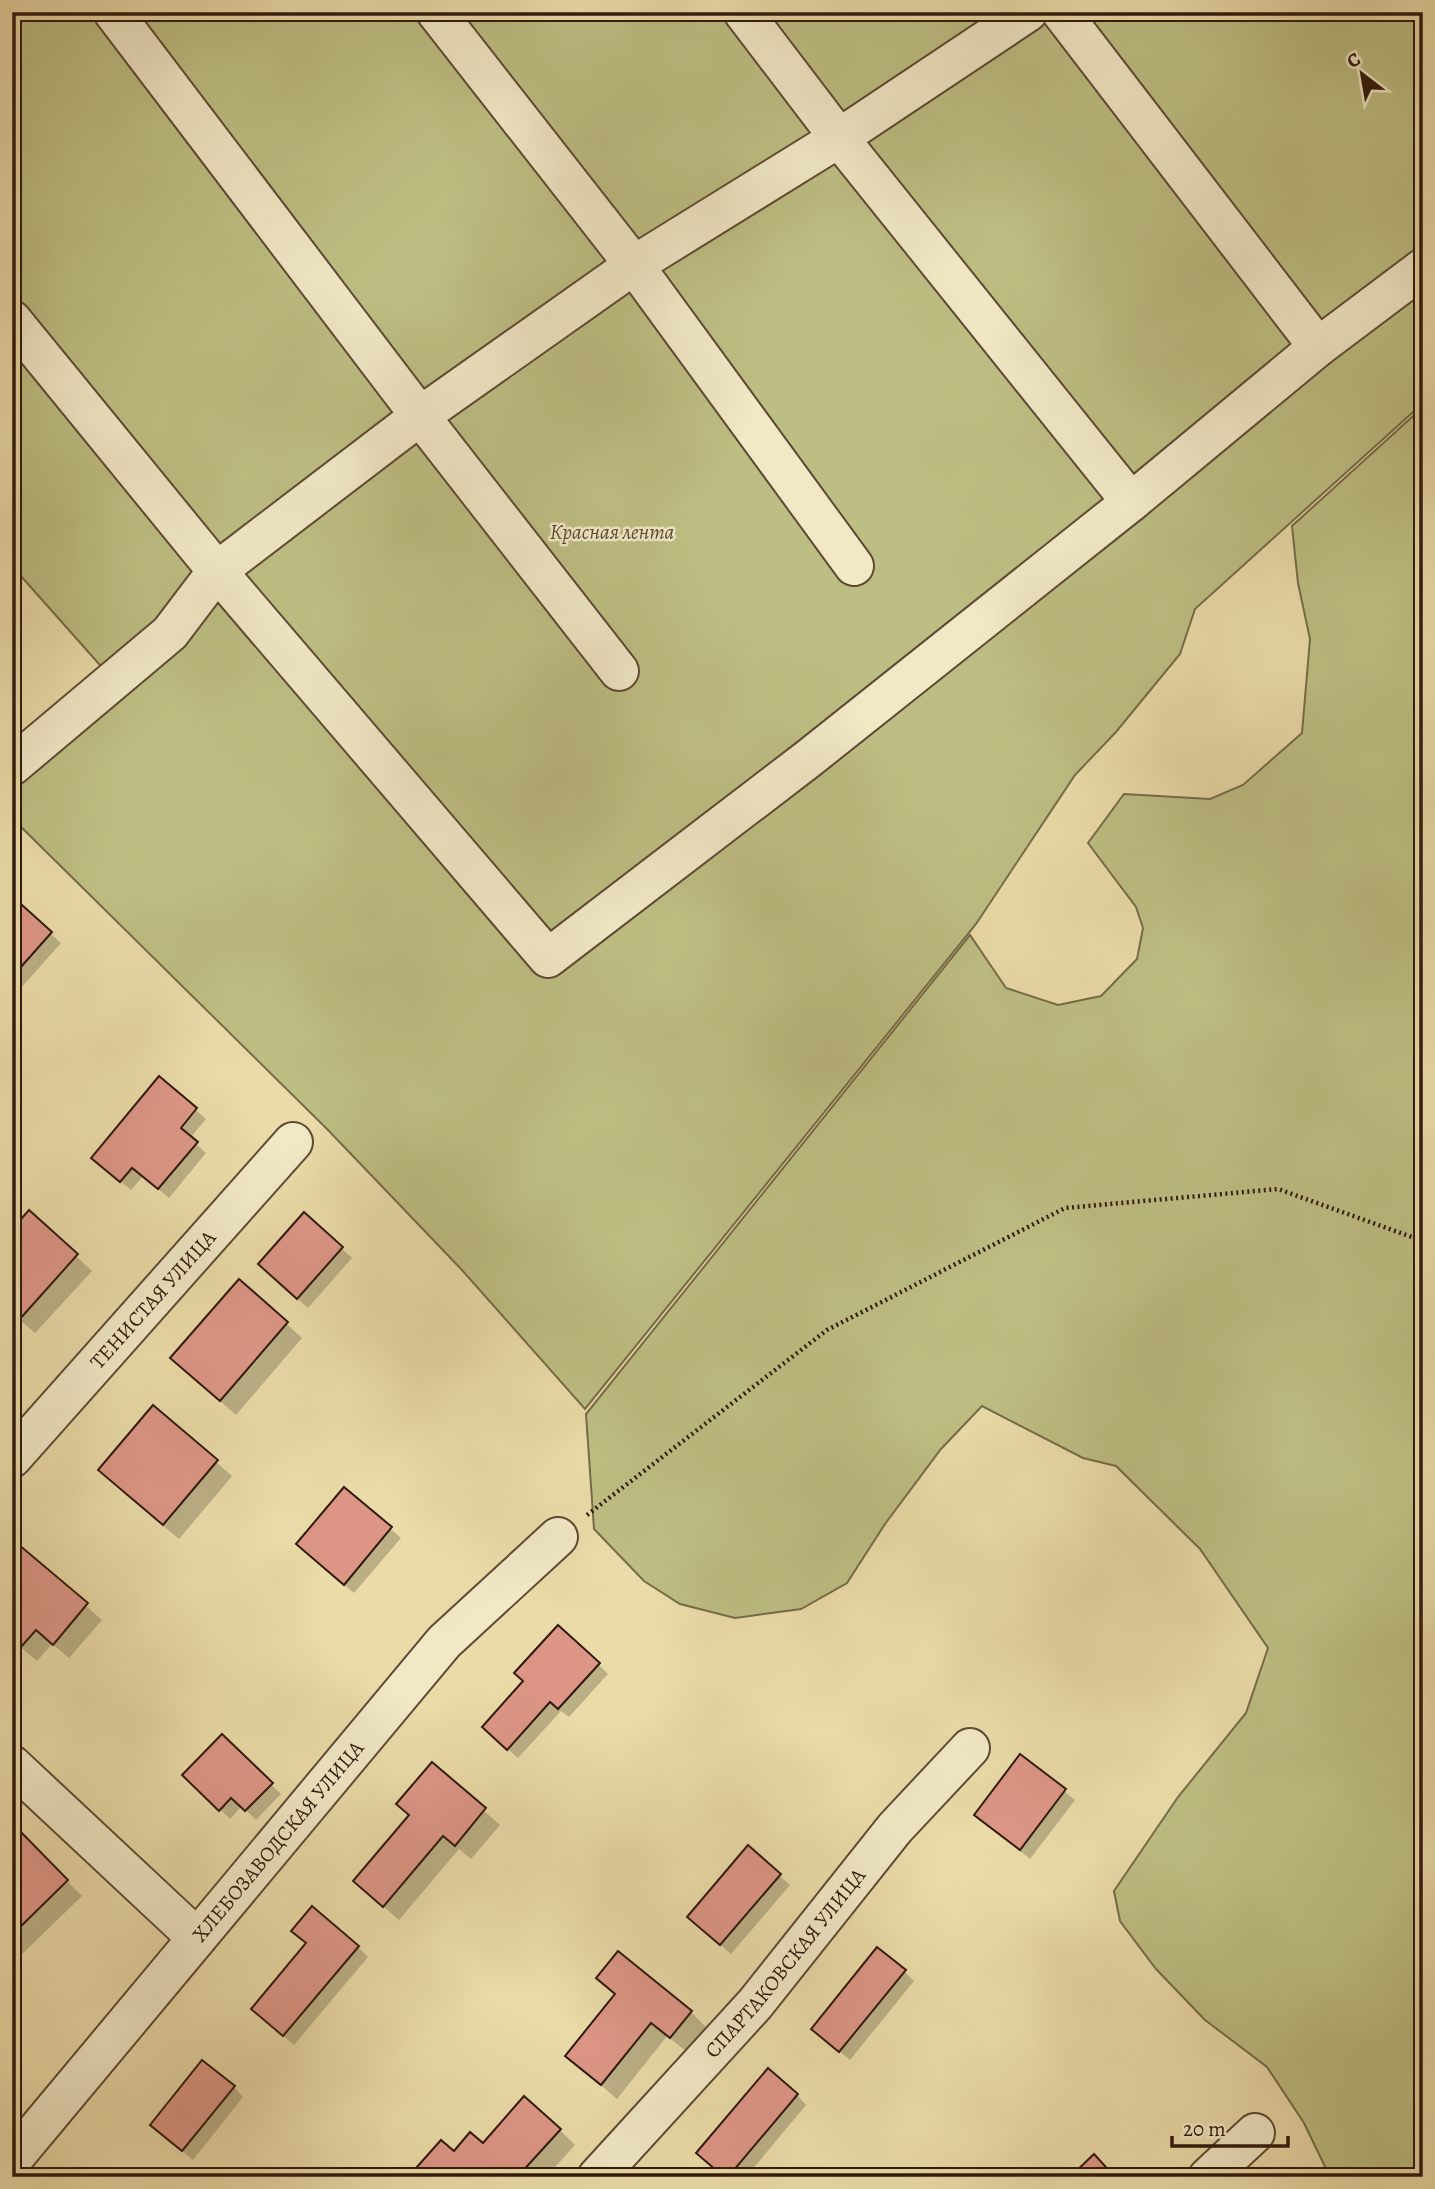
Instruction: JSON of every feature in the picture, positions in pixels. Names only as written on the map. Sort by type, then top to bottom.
[{"type":"street","points":[[113,12],[420,416],[619,671]]},
{"type":"street","points":[[436,12],[634,265],[854,566]]},
{"type":"street","points":[[743,12],[839,138],[1130,502]]},
{"type":"street","points":[[12,766],[170,633],[217,571],[420,416],[634,265],[839,138],[1028,12]]},
{"type":"street","points":[[1061,12],[1318,347]]},
{"type":"street","points":[[12,320],[217,571],[548,958],[808,759],[1130,502],[1318,347],[1423,268]]},
{"type":"street","name":"ТЕНИСТАЯ УЛИЦА","points":[[12,1458],[293,1142]]},
{"type":"street","name":"ХЛЕБОЗАВОДСКАЯ УЛИЦА","points":[[12,2160],[444,1642],[558,1537]]},
{"type":"street","name":"СПАРТАКОВСКАЯ УЛИЦА","points":[[597,2177],[755,2004],[895,1828],[970,1748]]},
{"type":"street","points":[[12,1765],[197,1938]]},
{"type":"street","points":[[1208,2177],[1255,2133]]},
{"type":"path","points":[[558,1537],[827,1330],[1065,1208],[1278,1189],[1423,1241]]},
{"type":"green space","name":"Красная лента","points":[[12,12],[1423,12],[1423,403],[1195,609],[1180,654],[1116,732],[1075,775],[976,924],[585,1409],[462,1270],[328,1130],[12,818],[12,770],[115,682],[12,566]]},
{"type":"green space","points":[[1423,407],[1423,2177],[1330,2177],[1304,2123],[1267,2067],[1205,2020],[1156,1969],[1120,1921],[1114,1891],[1178,1797],[1246,1713],[1268,1648],[1200,1549],[1116,1466],[1083,1458],[982,1406],[941,1449],[885,1524],[847,1583],[801,1609],[735,1618],[680,1604],[644,1581],[594,1529],[586,1414],[970,935],[1006,988],[1058,1005],[1101,996],[1137,959],[1143,928],[1136,907],[1088,843],[1124,794],[1210,799],[1243,785],[1302,733],[1310,639],[1298,583],[1292,526]]},
{"type":"building","points":[[12,896],[52,932],[12,977]]},
{"type":"building","points":[[159,1076],[197,1108],[181,1128],[198,1142],[158,1189],[132,1168],[120,1182],[91,1158]]},
{"type":"building","points":[[12,1209],[22,1218],[29,1210],[78,1254],[19,1320],[12,1314]]},
{"type":"building","points":[[304,1212],[343,1247],[297,1299],[258,1264]]},
{"type":"building","points":[[239,1279],[288,1322],[220,1401],[170,1358]]},
{"type":"building","points":[[153,1405],[218,1460],[163,1525],[98,1470]]},
{"type":"building","points":[[344,1487],[392,1527],[344,1585],[296,1544]]},
{"type":"building","points":[[12,1539],[88,1603],[53,1645],[36,1630],[21,1647],[12,1640]]},
{"type":"building","points":[[558,1625],[600,1663],[558,1709],[550,1702],[507,1750],[482,1727],[523,1681],[514,1673]]},
{"type":"building","points":[[222,1734],[273,1783],[245,1811],[231,1798],[219,1811],[182,1775]]},
{"type":"building","points":[[1020,1754],[1066,1789],[1020,1850],[974,1815]]},
{"type":"building","points":[[432,1762],[486,1808],[455,1846],[443,1836],[383,1907],[353,1881],[409,1815],[396,1804]]},
{"type":"building","points":[[16,1827],[68,1880],[12,1935],[12,1831]]},
{"type":"building","points":[[748,1845],[781,1874],[720,1945],[687,1917]]},
{"type":"building","points":[[312,1906],[359,1946],[283,2036],[251,2009],[306,1943],[291,1931]]},
{"type":"building","points":[[877,1947],[906,1970],[839,2052],[811,2029]]},
{"type":"building","points":[[618,1951],[692,2011],[670,2038],[651,2023],[601,2085],[565,2056],[615,1994],[596,1978]]},
{"type":"building","points":[[202,2060],[235,2086],[182,2151],[150,2125]]},
{"type":"building","points":[[768,2068],[798,2094],[728,2177],[724,2177],[696,2153]]},
{"type":"building","points":[[524,2096],[561,2129],[519,2175],[521,2177],[408,2177],[441,2140],[454,2151],[470,2132],[483,2143]]},
{"type":"building","points":[[1094,2154],[1115,2177],[1070,2177]]}]
